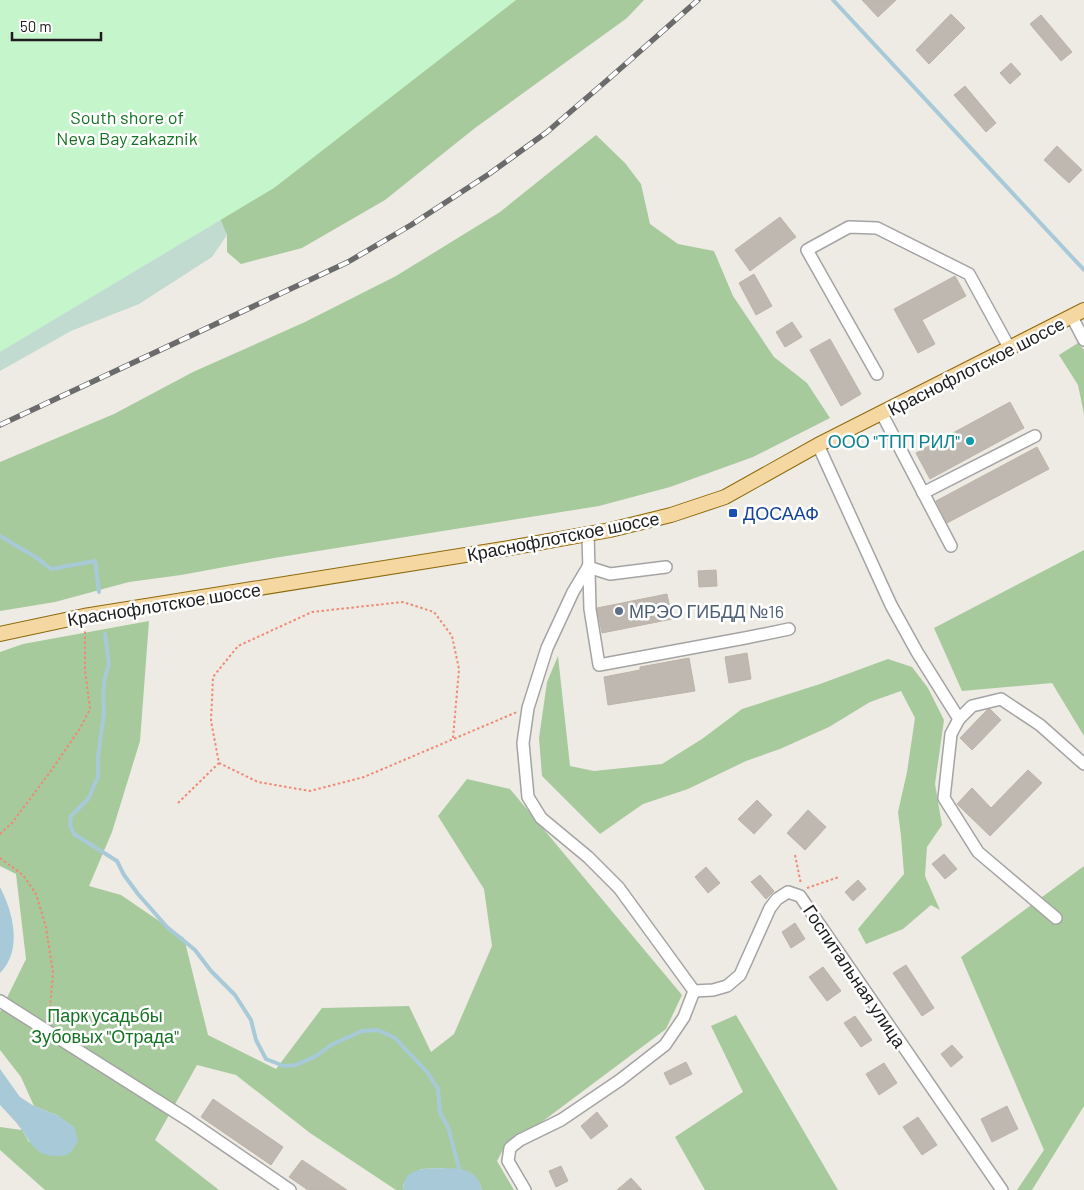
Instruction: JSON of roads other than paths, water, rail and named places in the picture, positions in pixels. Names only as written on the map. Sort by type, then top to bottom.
[{"type":"main road","name":"Краснофлотское шоссе","points":[[0,634],[84,616],[515,547],[588,534],[670,515],[725,497],[818,446],[1078,313]]},
{"type":"street","points":[[877,374],[807,250],[849,227],[877,228],[969,274],[1010,349]]},
{"type":"street","points":[[1078,313],[1084,340]]},
{"type":"street","points":[[882,414],[951,546]]},
{"type":"street","points":[[923,493],[1035,436]]},
{"type":"street","points":[[818,446],[891,605],[917,652],[939,684],[959,719]]},
{"type":"street","points":[[588,534],[590,609],[599,665],[789,629]]},
{"type":"street","points":[[588,567],[610,574],[666,567]]},
{"type":"street","points":[[525,1190],[508,1161],[510,1148],[520,1140],[561,1120],[620,1080],[664,1045],[684,1017],[694,991],[619,888],[588,857],[541,818],[528,797],[523,743],[528,708],[547,648],[573,592],[588,567]]},
{"type":"street","points":[[1056,918],[978,852],[944,798],[951,734],[959,719],[972,706],[1001,699],[1040,725],[1084,764]]},
{"type":"street","name":"Госпитальная улица","points":[[694,991],[713,990],[727,986],[740,975],[770,908],[777,899],[788,892],[800,896],[1002,1190]]},
{"type":"street","points":[[0,1001],[188,1120],[290,1190]]},
{"type":"water","points":[[0,887],[12,919],[14,942],[12,953],[0,973]]},
{"type":"water","points":[[0,1069],[20,1097],[34,1106],[59,1116],[74,1127],[78,1140],[70,1152],[60,1156],[49,1155],[39,1151],[31,1144],[0,1105]]},
{"type":"water","points":[[444,1168],[463,1170],[473,1174],[480,1183],[482,1190],[403,1190],[404,1182],[411,1173],[417,1170]]},
{"type":"waterway","points":[[833,0],[1084,270]]},
{"type":"waterway","points":[[0,536],[37,558],[51,569],[95,561],[99,592]]},
{"type":"waterway","points":[[105,634],[109,664],[103,694],[104,713],[98,756],[98,777],[88,799],[71,816],[70,826],[74,834],[117,861],[124,875],[138,894],[167,927],[195,950],[211,971],[235,995],[251,1020],[256,1040],[266,1059],[284,1066],[296,1065],[316,1056],[331,1045],[362,1031],[378,1030],[395,1038],[427,1072],[438,1089],[440,1113],[448,1127],[459,1168]]},
{"type":"railway","points":[[0,425],[348,262],[411,225],[489,174],[547,132],[698,0]]},
{"type":"place","name":"ООО \"ТПП РИЛ\"","points":[[970,441]]},
{"type":"place","name":"ДОСААФ","points":[[733,513]]},
{"type":"place","name":"МРЭО ГИБДД №16","points":[[619,611]]},
{"type":"park label","name":"South shore of Neva Bay zakaznik","points":[[127,127]]},
{"type":"park label","name":"Парк усадьбы Зубовых \"Отрада\"","points":[[105,1025]]}]
